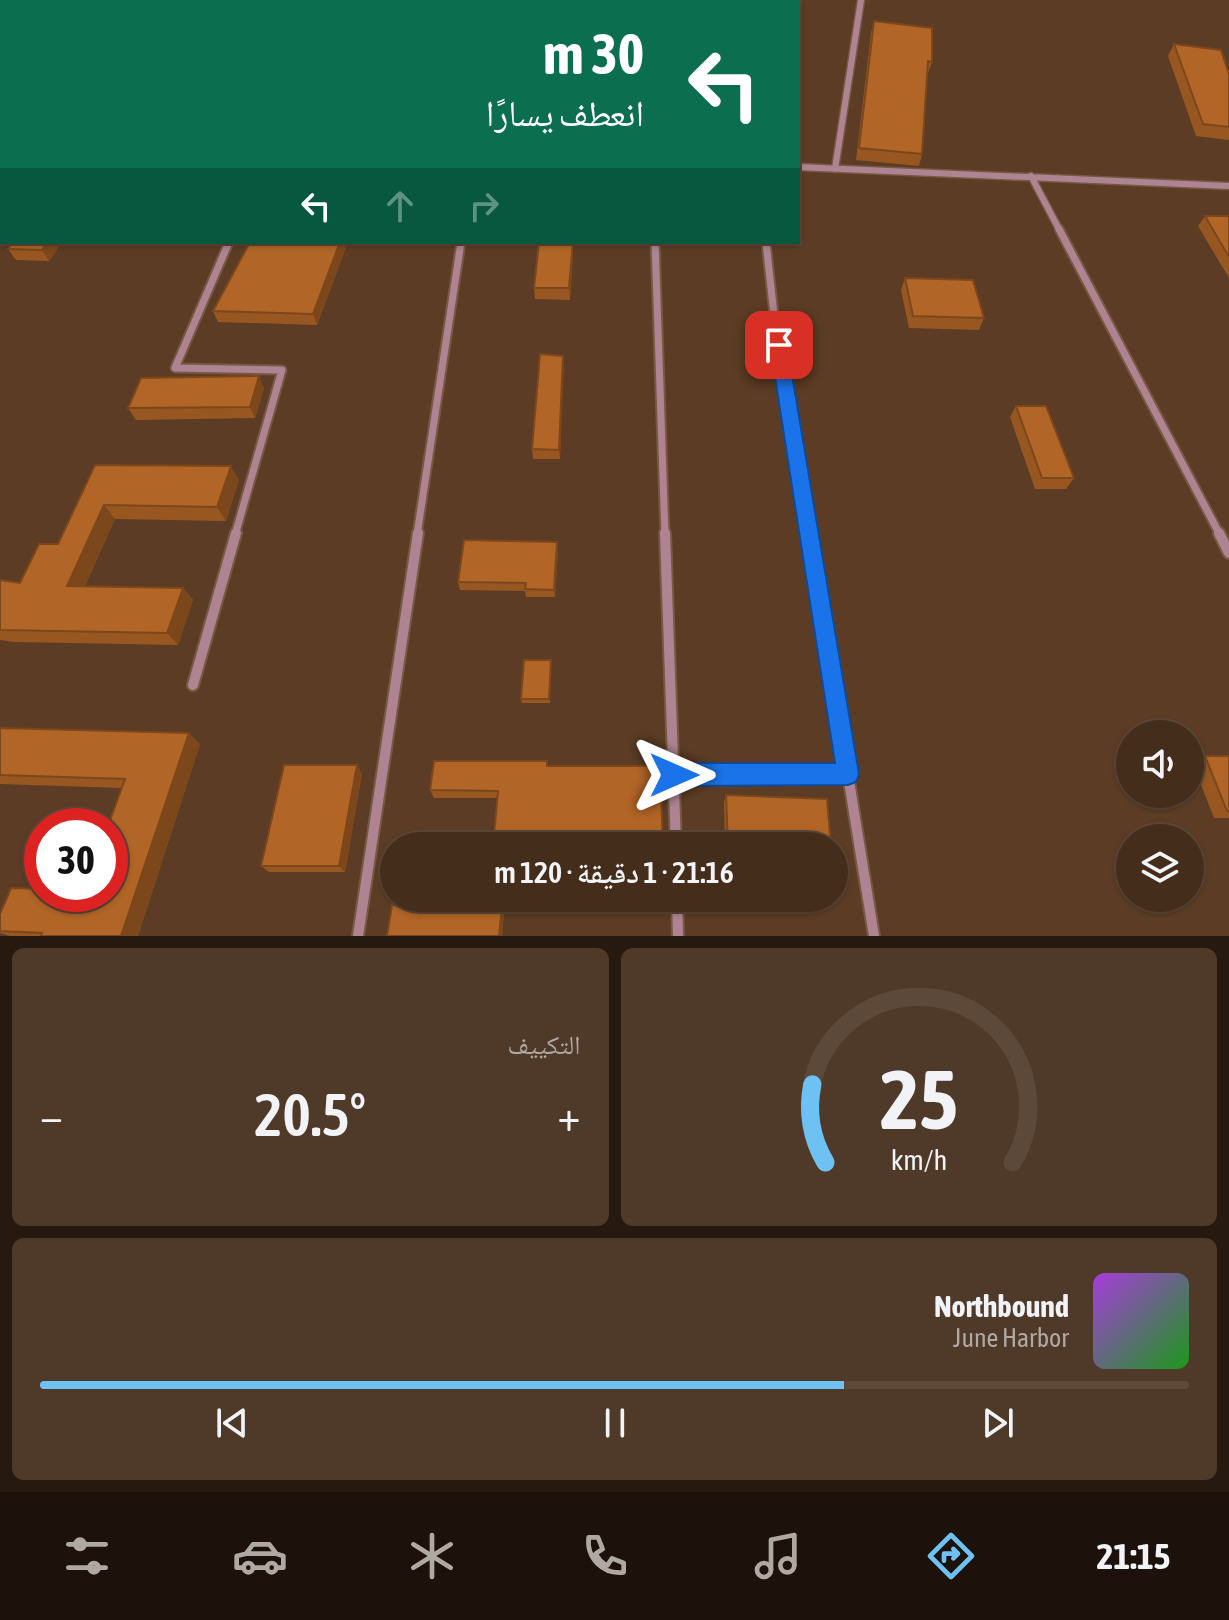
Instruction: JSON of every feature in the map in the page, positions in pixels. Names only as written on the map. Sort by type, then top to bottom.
[{"type":"street","points":[[835,169],[861,0]]},
{"type":"street","points":[[800,167],[1229,186]]},
{"type":"street","points":[[1031,176],[1229,553]]},
{"type":"street","points":[[193,685],[282,370],[175,368],[228,244]]},
{"type":"street","points":[[358,936],[461,244]]},
{"type":"street","points":[[655,244],[676,832]]},
{"type":"street","points":[[766,244],[774,315],[874,936]]},
{"type":"street","points":[[674,775],[848,774]]},
{"type":"street","points":[[677,912],[678,936]]},
{"type":"building","points":[[874,21],[932,28],[932,62],[928,61],[922,154],[859,148]]},
{"type":"building","points":[[1174,44],[1221,50],[1229,74],[1229,127],[1203,124]]},
{"type":"building","points":[[1205,216],[1229,216],[1229,257]]},
{"type":"building","points":[[12,244],[46,244],[42,250],[8,249]]},
{"type":"building","points":[[249,244],[339,244],[313,314],[213,311]]},
{"type":"building","points":[[539,244],[573,244],[569,288],[534,288]]},
{"type":"building","points":[[905,278],[973,280],[984,318],[913,316]]},
{"type":"building","points":[[540,354],[563,356],[559,450],[532,449]]},
{"type":"building","points":[[259,376],[250,407],[128,408],[141,378]]},
{"type":"building","points":[[1016,406],[1046,406],[1074,478],[1042,478]]},
{"type":"building","points":[[95,465],[231,466],[217,507],[104,505],[67,586],[183,588],[167,633],[0,630],[0,580],[20,583],[39,544],[58,544]]},
{"type":"building","points":[[464,540],[557,542],[554,590],[525,589],[526,583],[458,582]]},
{"type":"building","points":[[524,660],[551,660],[549,699],[521,699]]},
{"type":"building","points":[[0,728],[189,733],[121,936],[41,936],[42,933],[0,931],[0,914],[11,888],[24,888],[24,912],[128,912],[128,808],[115,808],[125,779],[0,775]]},
{"type":"building","points":[[1205,756],[1229,756],[1229,811],[1227,811]]},
{"type":"building","points":[[434,761],[547,761],[547,766],[660,766],[662,832],[494,832],[498,791],[430,790]]},
{"type":"building","points":[[284,765],[357,765],[339,866],[261,866]]},
{"type":"building","points":[[726,795],[827,799],[830,832],[727,832]]},
{"type":"building","points":[[391,912],[501,912],[499,936],[387,936]]},
{"type":"route","points":[[674,775],[848,774],[779,345]]}]
